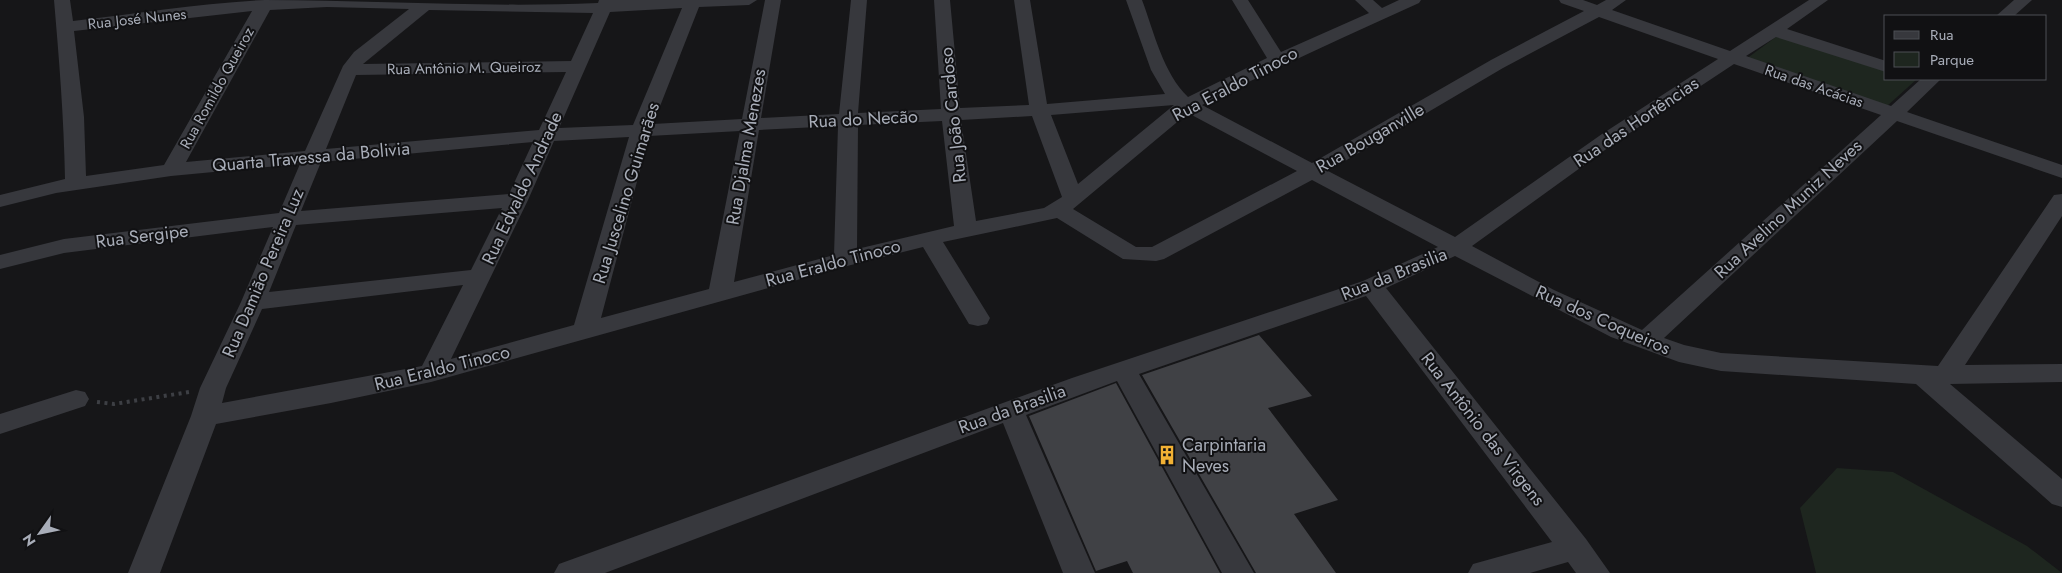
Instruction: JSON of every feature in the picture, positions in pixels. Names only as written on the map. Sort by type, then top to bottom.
[{"type":"street","points":[[62,0],[63,26],[74,118],[76,183]]},
{"type":"street","name":"Rua José Nunes","points":[[63,26],[174,8],[273,3],[428,2],[531,9],[606,4],[749,0]]},
{"type":"street","name":"Rua Djalma Menezes","points":[[720,294],[773,0]]},
{"type":"street","points":[[845,259],[848,119],[859,0]]},
{"type":"street","name":"Rua João Cardoso","points":[[942,0],[951,114],[966,230]]},
{"type":"street","points":[[1022,0],[1039,110],[1066,204]]},
{"type":"street","points":[[1134,0],[1165,79],[1183,102]]},
{"type":"street","points":[[1240,0],[1277,60]]},
{"type":"street","points":[[1363,0],[1381,15]]},
{"type":"street","name":"Rua Eraldo Tinoco","points":[[205,416],[348,391],[431,373],[845,259],[929,238],[1037,216],[1066,204],[1183,102],[1413,0]]},
{"type":"street","name":"Rua das Acácias","points":[[1567,0],[2062,172]]},
{"type":"street","name":"Rua Bouganville","points":[[1066,204],[1118,247],[1134,255],[1156,254],[1311,172],[1497,64],[1618,0]]},
{"type":"street","name":"Rua das Hortências","points":[[1455,248],[1609,138],[1820,0]]},
{"type":"street","points":[[2005,15],[2024,0]]},
{"type":"street","name":"Rua Juscelino Guimarães","points":[[585,331],[642,130],[693,1]]},
{"type":"street","name":"Rua Damião Pereira Luz","points":[[144,573],[205,416],[213,388],[253,302],[349,70],[360,56],[428,2]]},
{"type":"street","name":"Rua Romildo Queiroz","points":[[171,170],[273,3]]},
{"type":"street","name":"Rua Edvaldo Andrade","points":[[431,373],[517,200],[580,66],[606,4]]},
{"type":"street","points":[[1773,30],[1884,66]]},
{"type":"street","name":"Rua Antônio M. Queiroz","points":[[349,70],[580,66]]},
{"type":"street","name":"Rua Avelino Muniz Neves","points":[[1645,342],[1928,80]]},
{"type":"street","name":"Rua do Necão","points":[[547,135],[1183,102]]},
{"type":"street","name":"Rua dos Coqueiros","points":[[1183,102],[1455,248],[1645,342],[1679,353],[1721,362],[1934,375],[2062,373]]},
{"type":"street","name":"Quarta Travessa da Bolivia","points":[[0,201],[76,183],[171,170],[547,135]]},
{"type":"street","name":"Rua Sergipe","points":[[0,262],[64,246],[286,219],[517,200]]},
{"type":"street","points":[[2062,200],[1934,375],[2062,496]]},
{"type":"street","points":[[929,238],[978,318]]},
{"type":"street","name":"Rua da Brasilia","points":[[570,573],[1124,369],[1371,286],[1455,248]]},
{"type":"street","points":[[253,302],[480,276]]},
{"type":"street","name":"Rua Antônio das Virgens","points":[[1371,286],[1594,573]]},
{"type":"street","points":[[1124,369],[1238,573]]},
{"type":"street","points":[[0,424],[76,399]]},
{"type":"street","points":[[1010,410],[1079,573]]},
{"type":"street","points":[[1484,573],[1575,548]]},
{"type":"path","points":[[76,399],[114,404],[213,388]]},
{"type":"green space","points":[[1780,34],[1884,68],[1884,80],[1916,80],[1886,107],[1746,59]]},
{"type":"green space","points":[[1837,468],[1893,472],[2027,546],[2062,573],[1816,573],[1800,508]]},
{"type":"building","points":[[1259,335],[1312,396],[1268,408],[1338,500],[1294,514],[1336,573],[1256,573],[1142,375]]},
{"type":"building","points":[[1116,383],[1220,573],[1133,573],[1127,561],[1096,571],[1029,416]]},
{"type":"place","name":"Carpintaria Neves","points":[[1167,455]]}]
